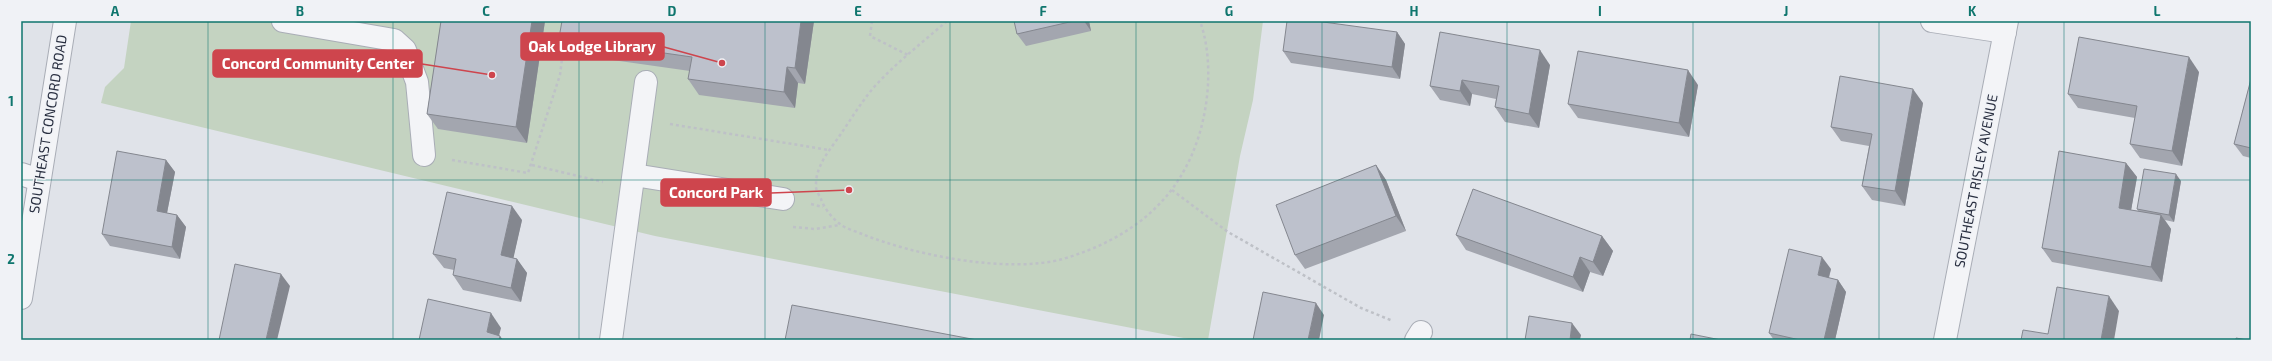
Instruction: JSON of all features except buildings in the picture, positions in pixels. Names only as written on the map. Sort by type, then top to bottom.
[{"type":"street","name":"SOUTHEAST CONCORD ROAD","points":[[21,298],[30,177],[64,21]]},
{"type":"street","points":[[283,21],[394,40],[405,50],[417,82],[424,155]]},
{"type":"street","points":[[1932,21],[2006,27]]},
{"type":"street","name":"SOUTHEAST RISLEY AVENUE","points":[[1945,340],[2006,27]]},
{"type":"street","points":[[611,340],[646,82]]},
{"type":"street","points":[[634,175],[783,199]]},
{"type":"path","points":[[872,21],[870,36],[908,55]]},
{"type":"path","points":[[947,21],[875,86],[830,150],[818,170],[815,186],[824,207],[840,225],[880,241],[960,260],[998,264],[1061,259],[1124,234],[1141,223],[1172,190],[1196,144],[1207,107],[1208,68],[1204,30],[1200,21]]},
{"type":"path","points":[[424,155],[528,173],[560,75],[565,36]]},
{"type":"path","points":[[641,119],[830,150]]},
{"type":"path","points":[[1172,190],[1228,232],[1361,308],[1418,336]]},
{"type":"green space","points":[[131,21],[1263,21],[1253,100],[1240,156],[1208,340],[1194,340],[655,236],[101,103],[105,87],[124,68]]},
{"type":"place","name":"Oak Lodge Library","points":[[722,63]]},
{"type":"place","name":"Concord Community Center","points":[[492,75]]},
{"type":"place","name":"Concord Park","points":[[849,190]]}]
